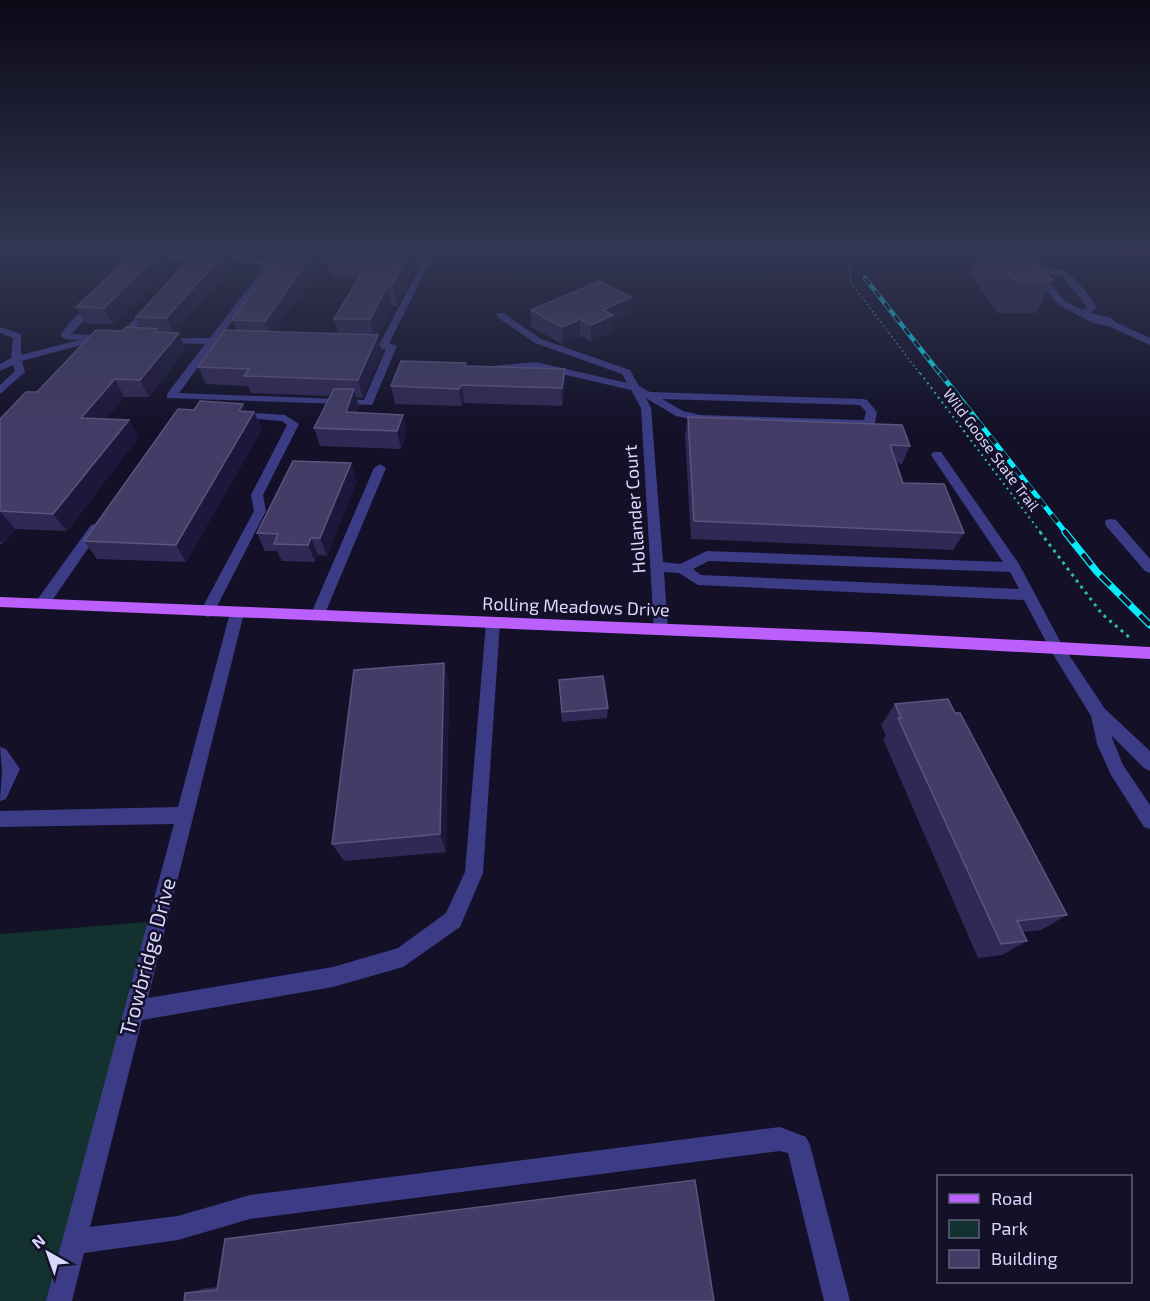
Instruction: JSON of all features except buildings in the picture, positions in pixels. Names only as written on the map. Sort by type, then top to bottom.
[{"type":"main road","name":"Rolling Meadows Drive","points":[[0,602],[1056,647],[1148,653]]},
{"type":"street","points":[[90,309],[72,325],[65,336],[131,339]]},
{"type":"street","points":[[120,339],[149,309]]},
{"type":"street","points":[[237,309],[171,396],[368,403],[392,346],[349,345]]},
{"type":"street","points":[[383,346],[402,309]]},
{"type":"street","points":[[1073,309],[1083,314],[1108,320],[1111,324],[1150,342]]},
{"type":"street","points":[[1083,314],[1089,309]]},
{"type":"street","points":[[500,315],[538,341],[626,372],[636,388]]},
{"type":"street","points":[[0,330],[18,336],[16,359],[20,372],[0,391]]},
{"type":"street","points":[[83,354],[99,338]]},
{"type":"street","points":[[0,368],[16,359],[99,338]]},
{"type":"street","points":[[154,340],[246,342]]},
{"type":"street","points":[[485,370],[536,365],[636,388],[680,414],[699,418],[869,423],[872,412],[863,402],[650,395]]},
{"type":"street","name":"Hollander Court","points":[[636,388],[646,408],[661,630]]},
{"type":"street","points":[[207,612],[260,511],[257,495],[293,424],[285,418],[227,414]]},
{"type":"street","points":[[937,454],[1014,567],[1056,647],[1099,714],[1129,740],[1150,763]]},
{"type":"street","points":[[317,616],[380,468]]},
{"type":"street","points":[[42,604],[106,514]]},
{"type":"street","points":[[1111,523],[1150,568]]},
{"type":"street","points":[[682,569],[706,556],[1014,567]]},
{"type":"street","points":[[657,566],[682,569],[698,580],[1028,596]]},
{"type":"street","name":"Trowbridge Drive","points":[[59,1301],[237,613]]},
{"type":"street","points":[[134,1011],[333,977],[403,957],[453,920],[474,873],[493,623]]},
{"type":"street","points":[[1099,714],[1105,744],[1117,770],[1150,821]]},
{"type":"street","points":[[0,753],[11,770],[0,793]]},
{"type":"street","points":[[0,819],[185,815]]},
{"type":"street","points":[[74,1242],[178,1227],[250,1207],[780,1139],[798,1145],[837,1301]]},
{"type":"path","name":"Wild Goose State Trail","points":[[870,309],[1102,614],[1148,653]]},
{"type":"green space","points":[[158,921],[59,1301],[0,1301],[0,934]]},
{"type":"railway","points":[[889,309],[941,375]]},
{"type":"railway","points":[[940,373],[1066,533]]},
{"type":"railway","points":[[1065,532],[1097,572],[1150,625]]}]
